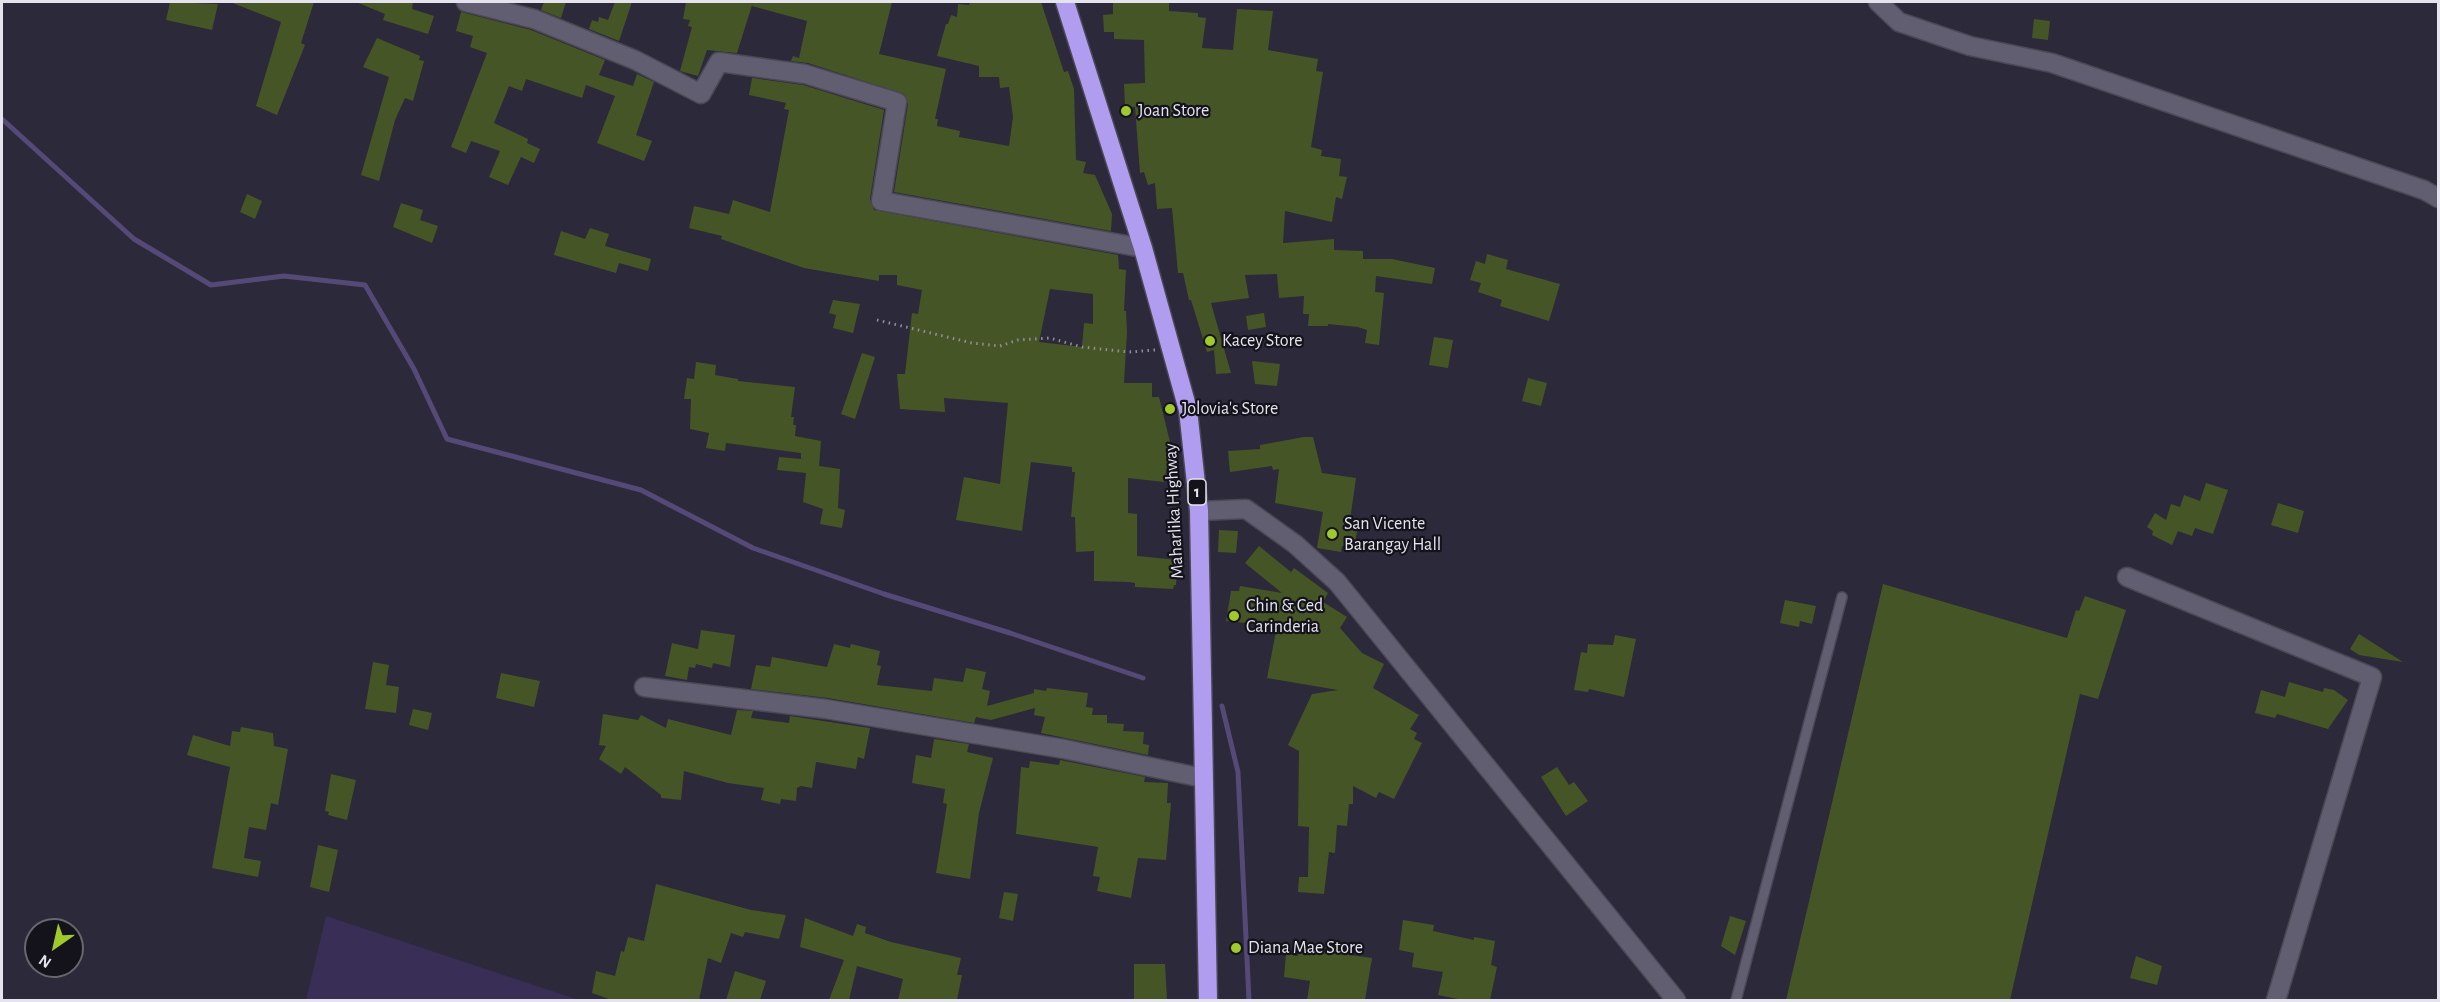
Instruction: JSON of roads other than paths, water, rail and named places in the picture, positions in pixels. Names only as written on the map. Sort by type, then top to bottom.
[{"type":"highway","name":"Maharlika Highway","points":[[1065,2],[1143,248],[1173,348],[1188,410],[1199,511],[1208,1000]]},
{"type":"street","points":[[466,2],[534,19],[635,60],[701,94],[719,62],[759,65],[805,74],[897,102],[881,201],[1143,248]]},
{"type":"street","points":[[1878,2],[1899,22],[1970,46],[2052,63],[2424,190],[2439,198]]},
{"type":"street","points":[[1199,511],[1246,509],[1295,544],[1337,582],[1676,1000]]},
{"type":"street","points":[[2127,577],[2372,678],[2276,1000]]},
{"type":"street","points":[[645,687],[826,709],[1064,749],[1203,778]]},
{"type":"lane","points":[[1736,1000],[1842,597]]},
{"type":"waterway","points":[[2,119],[134,239],[211,285],[284,276],[365,285],[414,369],[447,439],[641,490],[753,548],[884,594],[1143,678]]},
{"type":"waterway","points":[[1222,706],[1238,772],[1249,1000]]},
{"type":"place","name":"Joan Store","points":[[1126,111]]},
{"type":"place","name":"Kacey Store","points":[[1210,341]]},
{"type":"place","name":"Jolovia's Store","points":[[1170,409]]},
{"type":"place","name":"San Vicente Barangay Hall","points":[[1332,534]]},
{"type":"place","name":"Chin & Ced Carinderia","points":[[1234,616]]},
{"type":"place","name":"Diana Mae Store","points":[[1236,948]]}]
